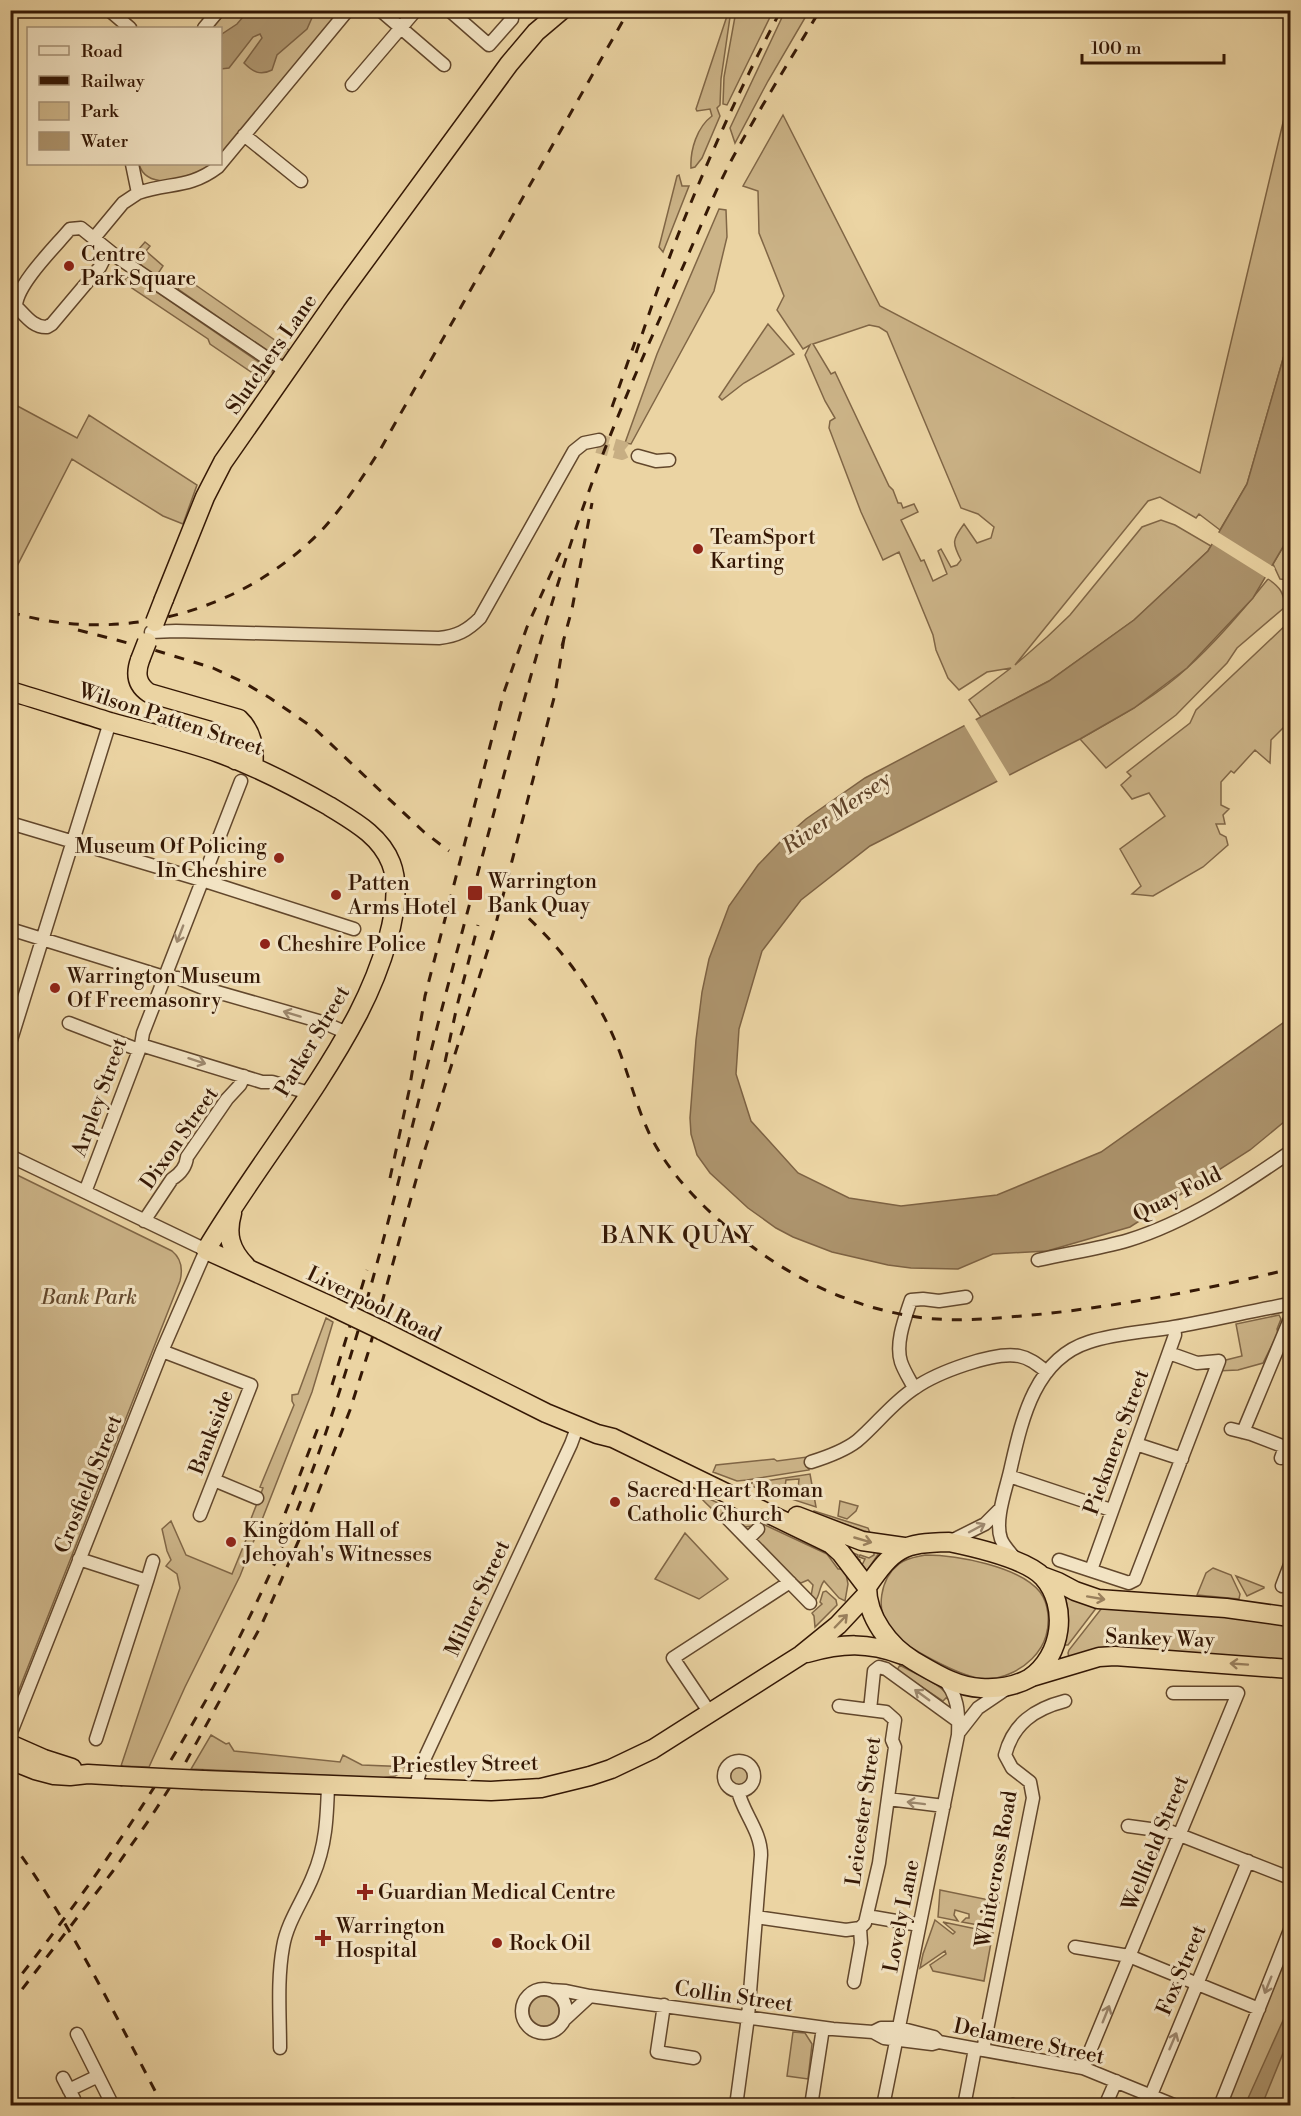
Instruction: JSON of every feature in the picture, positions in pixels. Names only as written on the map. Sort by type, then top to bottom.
[{"type":"highway","name":"Slutchers Lane","points":[[253,767],[252,740],[247,726],[239,719],[149,693],[139,682],[137,668],[164,599],[217,472],[286,371],[509,64],[536,32],[562,10]]},
{"type":"highway","name":"Wilson Patten Street","points":[[10,691],[203,748],[253,767],[308,794],[355,822],[375,838]]},
{"type":"highway","points":[[226,717],[238,740],[235,760]]},
{"type":"highway","name":"Parker Street","points":[[206,1250],[309,1093],[347,1032],[366,996],[388,934],[395,888],[388,855],[375,838]]},
{"type":"highway","points":[[234,1208],[229,1234],[233,1251],[246,1266],[257,1274]]},
{"type":"highway","name":"Liverpool Road","points":[[206,1250],[333,1307],[522,1400],[597,1434],[613,1438]]},
{"type":"highway","name":"Liverpool Road","points":[[522,1400],[549,1405],[580,1417],[601,1428],[613,1438],[727,1494]]},
{"type":"highway","points":[[727,1494],[787,1512],[862,1541],[904,1547],[949,1542],[990,1552],[1018,1562],[1042,1576],[1057,1605],[1060,1628],[1052,1652],[1043,1665],[1023,1681],[981,1688],[956,1683],[941,1676],[910,1658],[888,1639],[878,1624],[867,1591],[841,1553],[831,1544],[727,1494]]},
{"type":"highway","points":[[867,1591],[892,1555],[904,1547]]},
{"type":"highway","name":"Sankey Way","points":[[1042,1576],[1075,1592],[1098,1599],[1226,1608],[1290,1617]]},
{"type":"highway","name":"Priestley Street","points":[[88,1774],[328,1786],[498,1791],[561,1784],[611,1769],[637,1757],[711,1713],[801,1655],[830,1631],[867,1591]]},
{"type":"highway","name":"Priestley Street","points":[[801,1655],[836,1646],[859,1644],[892,1651],[910,1658]]},
{"type":"highway","name":"Sankey Way","points":[[1023,1681],[1100,1658],[1115,1656],[1290,1669]]},
{"type":"highway","points":[[10,1744],[88,1774]]},
{"type":"highway","points":[[10,1760],[35,1770],[54,1774],[69,1776],[88,1774]]},
{"type":"street","points":[[109,10],[129,27]]},
{"type":"street","points":[[205,27],[219,10]]},
{"type":"street","points":[[222,162],[348,10]]},
{"type":"street","points":[[380,10],[444,65]]},
{"type":"street","points":[[352,85],[416,10]]},
{"type":"street","points":[[449,10],[489,45],[512,19]]},
{"type":"street","points":[[244,135],[301,181]]},
{"type":"street","points":[[132,165],[138,193]]},
{"type":"street","points":[[94,237],[123,203],[138,193],[188,184],[207,176],[220,165]]},
{"type":"street","points":[[105,248],[106,255],[100,267],[47,327],[38,326],[27,319],[13,303],[17,298],[17,285],[70,229],[81,228],[137,271],[286,371]]},
{"type":"street","points":[[100,267],[115,265],[137,271]]},
{"type":"street","points":[[151,632],[453,637],[467,631],[480,618],[574,451],[584,443],[596,443]]},
{"type":"street","points":[[638,456],[656,461],[669,460]]},
{"type":"street","points":[[10,1043],[44,940],[110,722]]},
{"type":"street","name":"Arpley Street","points":[[85,1192],[195,895],[203,880],[241,781]]},
{"type":"street","points":[[10,823],[203,880],[354,929]]},
{"type":"street","points":[[10,930],[164,977],[178,978],[203,988],[322,1022],[347,1032]]},
{"type":"street","points":[[69,1023],[140,1048],[309,1093]]},
{"type":"street","name":"Dixon Street","points":[[144,1221],[172,1179],[178,1176],[187,1157],[227,1099],[240,1085],[244,1076]]},
{"type":"street","name":"Quay Fold","points":[[1038,1260],[1128,1240],[1181,1219],[1290,1152]]},
{"type":"street","points":[[10,1156],[206,1250]]},
{"type":"street","name":"Crosfield Street","points":[[10,1735],[162,1351],[206,1250]]},
{"type":"street","points":[[914,1388],[900,1360],[900,1346],[911,1300],[939,1301],[966,1297]]},
{"type":"street","points":[[1018,1562],[1001,1537],[1000,1509],[1026,1409],[1033,1391],[1047,1372],[1066,1354],[1088,1342],[1290,1304]]},
{"type":"street","points":[[1281,1458],[1285,1448],[1237,1430],[1290,1319]]},
{"type":"street","name":"Pickmere Street","points":[[1091,1570],[1169,1353],[1175,1335],[1174,1327]]},
{"type":"street","name":"Bankside","points":[[162,1351],[250,1386],[200,1515]]},
{"type":"street","points":[[1059,1560],[1129,1583],[1135,1580],[1219,1361],[1197,1363],[1169,1353]]},
{"type":"street","points":[[811,1462],[856,1442],[914,1388],[948,1371],[974,1362],[1010,1355],[1027,1358],[1047,1372]]},
{"type":"street","name":"Milner Street","points":[[415,1789],[420,1768],[578,1425]]},
{"type":"street","points":[[1136,1444],[1182,1459]]},
{"type":"street","points":[[1009,1476],[1112,1510]]},
{"type":"street","points":[[214,1480],[257,1498]]},
{"type":"street","points":[[949,1542],[985,1524],[1000,1509]]},
{"type":"street","points":[[727,1518],[790,1582],[805,1589],[810,1603]]},
{"type":"street","points":[[748,1539],[758,1529]]},
{"type":"street","points":[[79,1559],[147,1581]]},
{"type":"street","points":[[102,1735],[153,1561]]},
{"type":"street","points":[[1282,1586],[1290,1565]]},
{"type":"street","points":[[711,1713],[673,1658],[790,1582]]},
{"type":"street","points":[[870,1710],[874,1671],[879,1667],[886,1669],[960,1727],[978,1708],[994,1696],[1023,1681]]},
{"type":"street","name":"Lovely Lane","points":[[883,2106],[960,1727],[957,1703],[951,1689],[941,1676]]},
{"type":"street","name":"Wellfield Street","points":[[1083,2068],[1238,1693],[1173,1693]]},
{"type":"street","name":"Whitecross Road","points":[[979,2050],[1033,1798],[1030,1782],[1012,1768],[1005,1755],[1009,1738],[1025,1720],[1054,1704],[1065,1701]]},
{"type":"street","name":"Leicester Street","points":[[839,1706],[885,1712],[895,1720],[892,1740],[896,1747],[879,1863],[867,1916],[860,1928],[861,1943],[854,1982]]},
{"type":"street","points":[[280,2048],[280,1976],[283,1946],[324,1845],[328,1786]]},
{"type":"street","points":[[736,2106],[748,2017],[761,1845],[741,1803],[738,1791]]},
{"type":"street","points":[[888,1799],[944,1806]]},
{"type":"street","points":[[1128,1826],[1179,1835],[1290,1878]]},
{"type":"street","name":"Fox Street","points":[[1151,2095],[1248,1861]]},
{"type":"street","points":[[867,1916],[920,1925]]},
{"type":"street","points":[[756,1917],[846,1930],[860,1928]]},
{"type":"street","points":[[1220,2106],[1290,1930]]},
{"type":"street","points":[[1075,1947],[1129,1956],[1259,2009]]},
{"type":"street","points":[[564,2020],[565,2005],[562,1999],[550,1990],[536,1990],[525,2000],[522,2013],[524,2020],[528,2026],[540,2033],[554,2030],[590,1996]]},
{"type":"street","name":"Collin Street","points":[[550,1990],[566,1990],[590,1996],[823,2028],[873,2032],[881,2028],[898,2033]]},
{"type":"street","points":[[664,2005],[657,2052],[694,2058]]},
{"type":"street","points":[[811,2106],[823,2028]]},
{"type":"street","name":"Delamere Street","points":[[898,2033],[934,2037],[939,2042],[1083,2068],[1176,2106]]},
{"type":"street","points":[[77,2034],[113,2106]]},
{"type":"street","points":[[965,2105],[979,2050]]},
{"type":"street","points":[[63,2078],[72,2094],[98,2076]]},
{"type":"street","points":[[1105,2106],[1116,2081]]},
{"type":"green space","points":[[729,10],[720,105],[717,108],[720,116],[702,158],[695,167],[691,168],[698,133],[712,116],[710,109],[697,111],[696,109]]},
{"type":"green space","points":[[227,11],[342,11],[222,155],[222,27],[213,27]]},
{"type":"green space","points":[[736,11],[773,11],[727,105],[723,104],[724,77]]},
{"type":"green space","points":[[785,11],[809,11],[735,143],[730,128]]},
{"type":"green space","points":[[1290,93],[1290,288],[1285,352],[1247,484],[1220,530],[1199,514],[1196,518],[1160,497],[1148,501],[1015,665],[1070,615],[1142,527],[1161,520],[1175,525],[1211,546],[1208,551],[1134,620],[1049,681],[981,717],[969,700],[1011,668],[987,672],[959,690],[948,678],[899,552],[883,560],[861,512],[829,428],[830,421],[835,418],[805,355],[810,345],[803,349],[777,310],[784,296],[759,233],[758,191],[743,186],[783,115],[880,306],[1200,473]],"holes":[[[869,325],[887,332],[961,508],[978,514],[994,527],[991,538],[977,543],[964,524],[955,542],[961,560],[957,565],[951,567],[941,549],[938,551],[947,574],[933,581],[901,520],[918,512],[914,504],[903,508],[901,503],[898,503],[835,372],[831,374],[813,344]]]},
{"type":"green space","points":[[140,165],[211,165],[201,173],[175,181],[157,180],[143,172]]},
{"type":"green space","points":[[679,175],[682,186],[689,186],[663,252],[659,247]]},
{"type":"green space","points":[[719,209],[726,210],[727,237],[714,291],[631,444],[625,443],[657,354]]},
{"type":"green space","points":[[145,242],[150,246],[146,251],[163,266],[157,275],[148,271],[132,257]]},
{"type":"green space","points":[[127,277],[139,280],[272,371],[274,379],[270,385],[210,344],[208,339],[123,282]]},
{"type":"green space","points":[[184,277],[289,350],[284,359],[279,359],[178,289]]},
{"type":"green space","points":[[768,324],[794,354],[744,383],[722,400],[719,397]]},
{"type":"green space","points":[[10,402],[77,438],[89,415],[197,485],[183,524],[163,516],[72,459],[15,570],[11,567]]},
{"type":"green space","points":[[1290,535],[1290,580],[1280,579],[1273,564]]},
{"type":"green space","points":[[1268,579],[1281,591],[1285,607],[1237,648],[1227,663],[1176,715],[1106,768],[1080,739],[1136,707],[1175,679],[1219,636]]},
{"type":"green space","points":[[1290,621],[1290,721],[1271,740],[1270,763],[1255,750],[1234,773],[1231,771],[1221,782],[1221,805],[1229,809],[1223,815],[1225,824],[1216,824],[1220,834],[1226,837],[1228,845],[1203,867],[1153,896],[1132,894],[1141,886],[1120,849],[1165,816],[1149,793],[1132,799],[1121,785],[1131,776],[1127,772],[1190,723],[1196,710]]},
{"type":"green space","name":"Bank Park","points":[[11,1172],[172,1251],[178,1257],[181,1268],[180,1281],[11,1710]]},
{"type":"green space","points":[[1279,1315],[1281,1319],[1277,1329],[1278,1333],[1263,1363],[1238,1370],[1217,1371],[1222,1361],[1242,1356],[1236,1324]]},
{"type":"green space","points":[[326,1318],[333,1322],[312,1392],[240,1576],[185,1687],[149,1767],[121,1766],[180,1588],[177,1574],[166,1566],[171,1560],[162,1529],[171,1521],[186,1555],[232,1574],[250,1530],[247,1529],[263,1488],[260,1487],[294,1405],[292,1395],[298,1394]]},
{"type":"green space","points":[[807,1457],[809,1470],[747,1480],[737,1481],[713,1472],[716,1465]]},
{"type":"green space","points":[[810,1474],[816,1507],[745,1484]],"holes":[[[799,1479],[797,1498],[784,1494],[786,1480]]]},
{"type":"green space","points":[[701,1495],[827,1554],[838,1569],[845,1569],[848,1584],[845,1601],[839,1598],[824,1581],[815,1601],[811,1596],[813,1585],[808,1580],[801,1583],[795,1580],[756,1539],[755,1525],[748,1527],[732,1523],[711,1508],[700,1497]]},
{"type":"green space","points":[[840,1501],[858,1506],[847,1519],[838,1516]]},
{"type":"green space","points":[[814,1511],[868,1528],[870,1533],[813,1513]]},
{"type":"green space","points":[[685,1533],[728,1579],[699,1599],[655,1579]]},
{"type":"green space","points":[[851,1552],[858,1555],[857,1558],[860,1560],[858,1563],[862,1565],[865,1559],[859,1557],[860,1555],[869,1558],[874,1555],[874,1552],[879,1553],[864,1575]]},
{"type":"green space","points":[[925,1555],[953,1557],[1003,1569],[1018,1575],[1040,1592],[1047,1608],[1048,1625],[1044,1642],[1032,1659],[1006,1675],[982,1679],[933,1660],[897,1637],[885,1622],[882,1613],[884,1586],[887,1578],[899,1564]]},
{"type":"green space","points":[[1213,1568],[1231,1575],[1240,1594],[1239,1599],[1197,1595],[1206,1573]]},
{"type":"green space","points":[[1236,1576],[1264,1587],[1264,1588],[1247,1596]]},
{"type":"green space","points":[[826,1591],[836,1600],[837,1605],[815,1627],[812,1613],[822,1604],[820,1602],[823,1592]]},
{"type":"green space","points":[[1064,1593],[1097,1607],[1068,1645],[1064,1645],[1068,1619]]},
{"type":"green space","points":[[1105,1604],[1290,1622],[1290,1661],[1115,1647],[1069,1657],[1069,1650]]},
{"type":"green space","points":[[900,1665],[936,1684],[950,1700],[946,1698],[943,1701],[897,1670]]},
{"type":"green space","points":[[211,1735],[226,1744],[229,1743],[234,1751],[340,1762],[343,1755],[362,1765],[411,1767],[395,1776],[382,1778],[191,1769]]},
{"type":"green space","points":[[740,1765],[748,1768],[751,1776],[748,1784],[740,1787],[732,1784],[729,1776],[732,1768]]},
{"type":"green space","points":[[940,1890],[999,1902],[994,1928],[962,1922],[969,1918],[969,1914],[955,1910],[954,1915],[958,1921],[938,1917]]},
{"type":"green space","points":[[935,1920],[953,1934],[955,1932],[943,1922],[986,1931],[975,1936],[976,1938],[993,1932],[984,1981],[933,1971],[930,1965],[946,1954],[945,1951],[920,1968]]},
{"type":"green space","points":[[1290,1940],[1290,2105],[1223,2105]]},
{"type":"green space","points":[[544,1996],[555,2000],[559,2011],[555,2022],[544,2026],[533,2022],[529,2011],[533,2000]]},
{"type":"green space","points":[[793,2032],[805,2033],[812,2044],[808,2079],[787,2076]]},
{"type":"water","points":[[248,10],[315,11],[307,29],[277,55],[272,70],[264,73],[250,69],[244,63],[262,38],[260,34],[253,37],[229,68],[222,69],[222,34],[237,24]]},
{"type":"water","name":"River Mersey","points":[[1290,288],[1290,535],[1253,598],[1187,668],[1134,708],[1080,739],[870,846],[801,900],[762,951],[739,1029],[736,1074],[751,1121],[798,1173],[849,1198],[901,1206],[997,1195],[1101,1152],[1290,1018],[1290,1117],[1250,1150],[1130,1227],[1047,1251],[993,1254],[958,1269],[911,1268],[832,1252],[776,1228],[748,1208],[710,1173],[697,1155],[691,1134],[690,1118],[696,1040],[702,992],[709,959],[729,906],[758,865],[806,819],[865,778],[1049,681],[1134,620],[1208,551],[1247,484],[1285,352]]},
{"type":"water","points":[[1290,2005],[1290,2036],[1262,2105],[1245,2105]]},
{"type":"pier","points":[[1216,531],[1275,568],[1268,579],[1209,542]]},
{"type":"pier","points":[[974,717],[1011,778],[999,784],[963,723]]},
{"type":"tunnel","points":[[597,447],[622,454],[628,451],[623,447],[599,440]]},
{"type":"railway","points":[[10,612],[52,621],[94,625],[136,622],[177,615],[216,601],[254,583],[289,559],[321,531],[345,502],[380,450],[629,10]]},
{"type":"railway","points":[[636,353],[701,178],[739,93],[781,10]]},
{"type":"railway","points":[[10,1989],[99,1870],[180,1745],[217,1680],[282,1546],[328,1427],[359,1327],[519,718],[548,616],[581,514],[634,378],[721,181],[757,115],[820,10]]},
{"type":"railway","points":[[612,407],[635,342]]},
{"type":"railway","points":[[562,646],[572,609],[592,503]]},
{"type":"railway","points":[[390,1178],[409,1091],[425,996],[504,692],[527,627],[561,551]]},
{"type":"railway","points":[[78,630],[213,668],[270,698],[315,729],[424,832],[449,851]]},
{"type":"railway","points":[[10,2005],[113,1871],[183,1767],[261,1626],[306,1524],[350,1410],[421,1162],[495,927],[555,694],[564,638]]},
{"type":"railway","points":[[514,905],[558,949],[595,1001],[614,1038],[650,1135],[677,1177],[712,1214],[737,1235],[775,1263],[816,1286],[881,1310],[922,1318],[974,1319],[1043,1314],[1136,1301],[1198,1290],[1290,1269]]},
{"type":"railway","points":[[445,1062],[478,925]]},
{"type":"railway","points":[[332,1385],[367,1270]]},
{"type":"railway","points":[[278,1532],[321,1420]]},
{"type":"railway","points":[[10,1840],[73,1937],[163,2106]]},
{"type":"place","name":"Centre Park Square","points":[[69,266]]},
{"type":"place","name":"TeamSport Karting","points":[[698,549]]},
{"type":"place","name":"Museum Of Policing In Cheshire","points":[[279,858]]},
{"type":"place","name":"Warrington Bank Quay","points":[[475,893]]},
{"type":"place","name":"Patten Arms Hotel","points":[[336,895]]},
{"type":"place","name":"Cheshire Police","points":[[265,944]]},
{"type":"place","name":"Warrington Museum Of Freemasonry","points":[[55,988]]},
{"type":"place","name":"Sacred Heart Roman Catholic Church","points":[[615,1502]]},
{"type":"place","name":"Kingdom Hall of Jehovah's Witnesses","points":[[231,1542]]},
{"type":"place","name":"Guardian Medical Centre","points":[[365,1892]]},
{"type":"place","name":"Warrington Hospital","points":[[323,1938]]},
{"type":"place","name":"Rock Oil","points":[[497,1943]]},
{"type":"district","name":"BANK QUAY","points":[[678,1235]]}]
